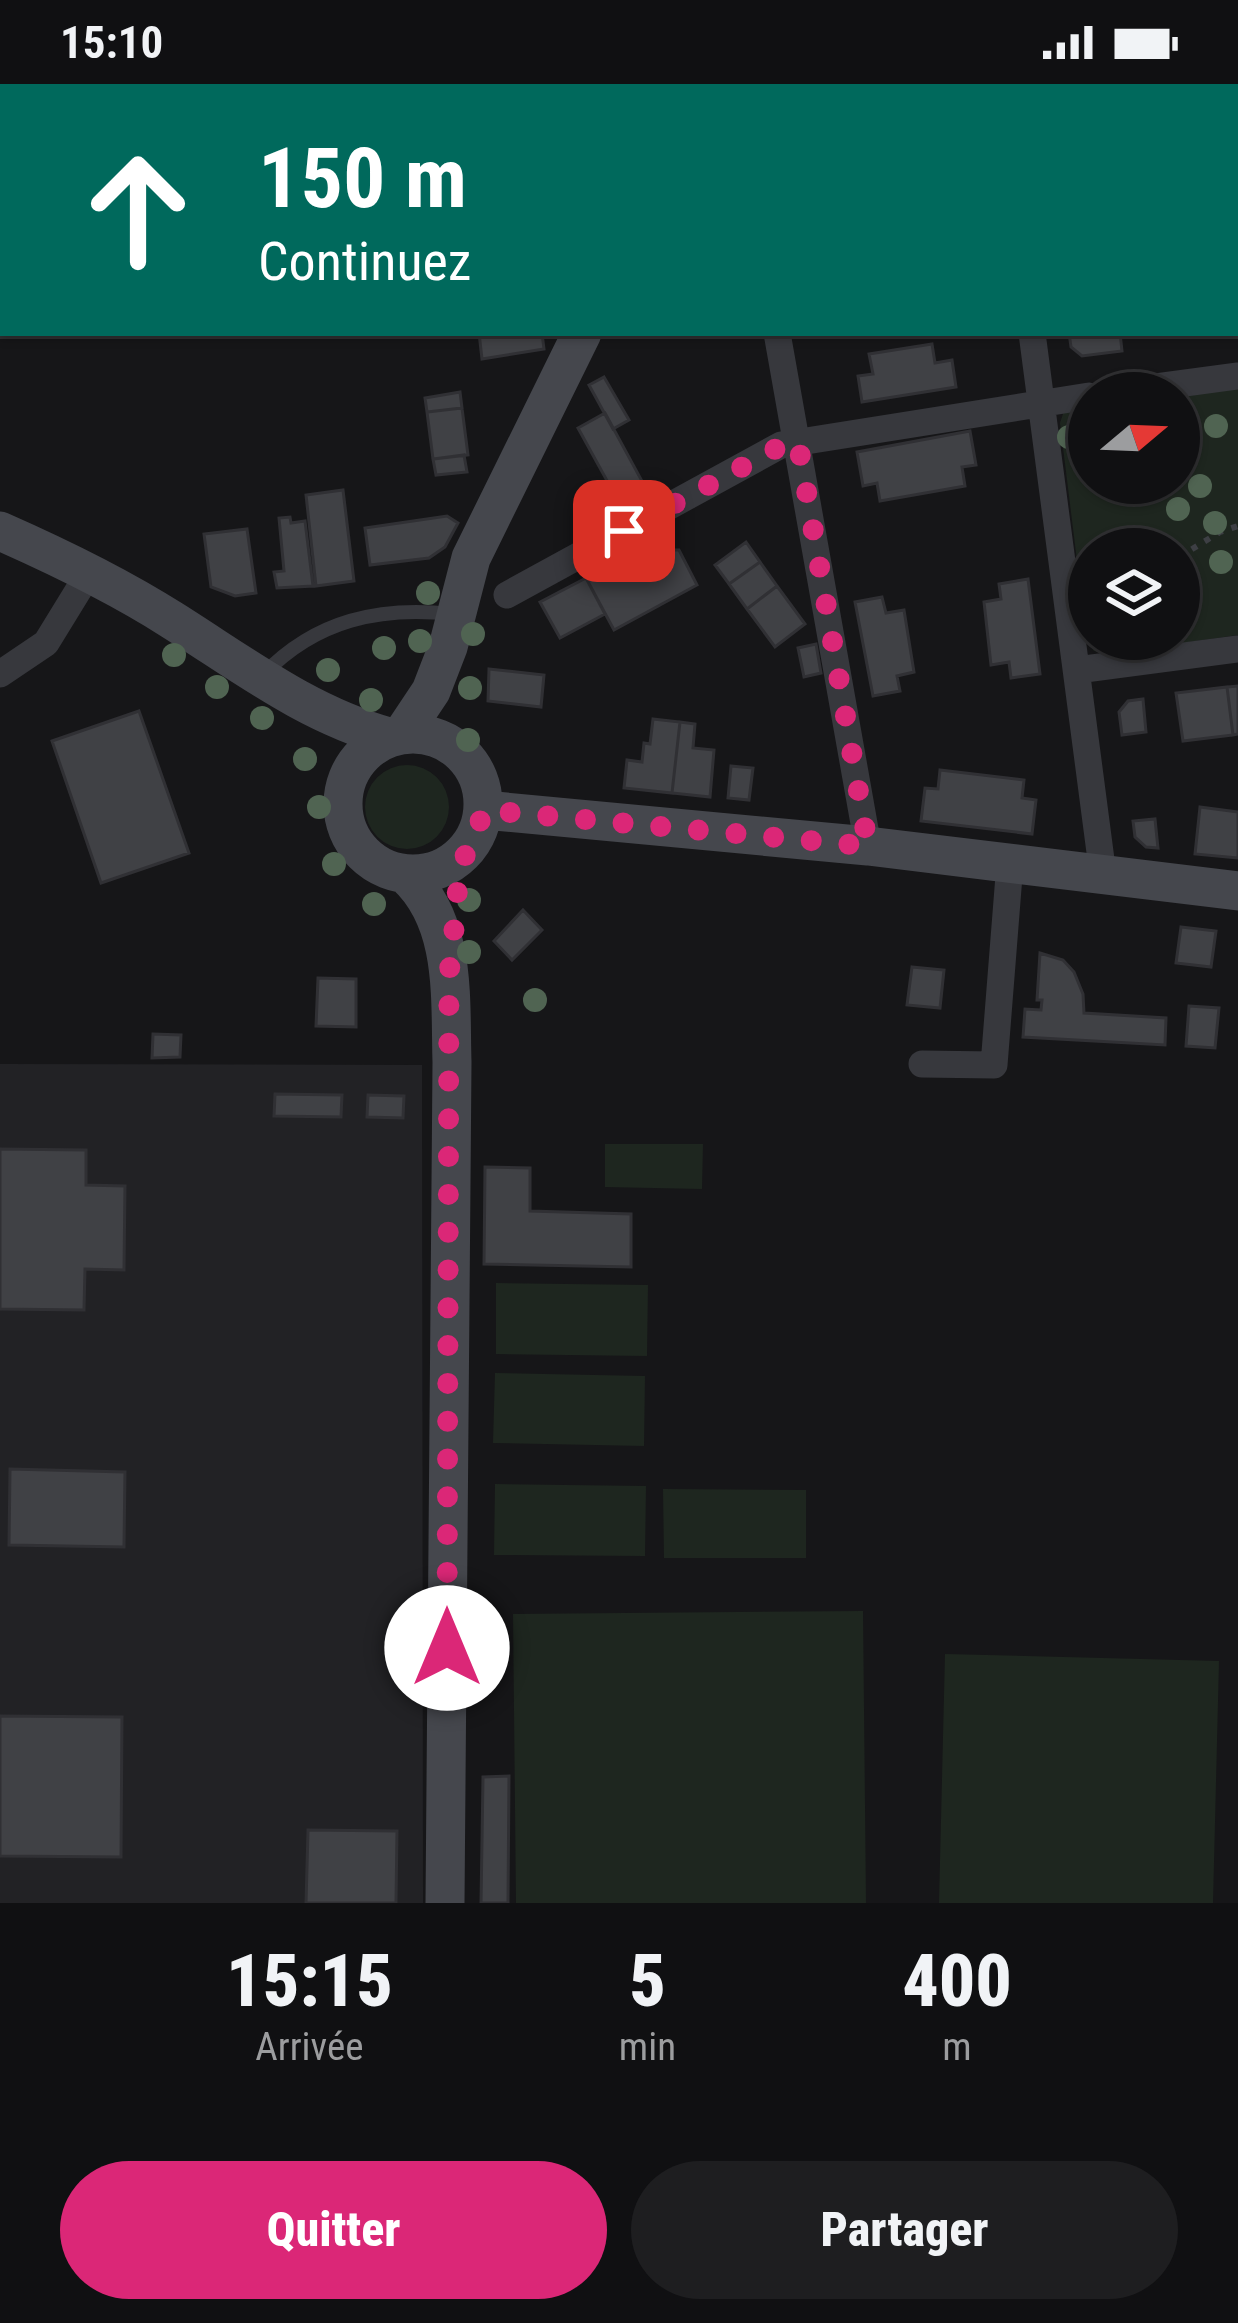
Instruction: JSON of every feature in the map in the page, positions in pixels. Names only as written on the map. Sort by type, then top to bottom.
[{"type":"main road","points":[[0,531],[89,573],[272,684],[360,731],[396,735],[425,734],[454,746],[480,781],[484,810],[477,835],[464,854],[434,872],[406,875],[378,867],[358,849],[343,818],[348,773],[365,752],[396,735],[431,691],[471,558],[581,336]]},
{"type":"main road","points":[[452,631],[454,746]]},
{"type":"main road","points":[[272,684],[340,751],[348,773]]},
{"type":"main road","points":[[484,810],[868,846],[1238,891]]},
{"type":"main road","points":[[446,1903],[449,972],[464,854]]},
{"type":"main road","points":[[406,875],[432,904],[449,972]]},
{"type":"street","points":[[779,336],[868,846]]},
{"type":"street","points":[[1032,336],[1103,875]]},
{"type":"street","points":[[1200,381],[1238,376]]},
{"type":"street","points":[[506,596],[781,446],[1068,399]]},
{"type":"street","points":[[0,674],[46,643],[89,573]]},
{"type":"street","points":[[1077,670],[1238,649]]},
{"type":"street","points":[[922,1064],[994,1065],[1010,863]]},
{"type":"lane","points":[[272,684],[285,653],[345,622],[406,608],[452,631]]},
{"type":"path","points":[[1200,544],[1238,526]]},
{"type":"shaded area","points":[[1238,385],[1238,635],[1200,640],[1200,528],[1073,528],[1070,504],[1200,504],[1200,390]]},
{"type":"shaded area","points":[[1068,410],[1068,488],[1060,423]]},
{"type":"shaded area","points":[[407,765],[437,777],[449,807],[437,837],[407,849],[377,837],[365,807],[377,777]]},
{"type":"shaded area","points":[[0,1064],[422,1065],[423,1903],[0,1903]]},
{"type":"shaded area","points":[[605,1144],[703,1144],[702,1189],[605,1187]]},
{"type":"shaded area","points":[[496,1283],[648,1285],[647,1356],[496,1354]]},
{"type":"shaded area","points":[[495,1373],[645,1376],[644,1446],[493,1443]]},
{"type":"shaded area","points":[[495,1484],[646,1486],[645,1556],[494,1555]]},
{"type":"shaded area","points":[[663,1489],[806,1490],[806,1558],[664,1558]]},
{"type":"shaded area","points":[[863,1611],[866,1903],[516,1903],[513,1614]]},
{"type":"shaded area","points":[[945,1654],[1219,1661],[1213,1903],[939,1903]]},
{"type":"building","points":[[479,336],[542,336],[544,349],[482,359]]},
{"type":"building","points":[[1069,336],[1120,336],[1122,351],[1082,356],[1071,347]]},
{"type":"building","points":[[932,344],[935,363],[952,360],[956,387],[862,402],[858,376],[873,374],[869,354]]},
{"type":"building","points":[[604,377],[629,420],[613,429],[589,385]]},
{"type":"building","points":[[460,392],[462,408],[427,412],[425,398]]},
{"type":"building","points":[[462,408],[468,455],[433,459],[427,412]]},
{"type":"building","points":[[605,413],[649,494],[622,508],[578,428]]},
{"type":"building","points":[[970,431],[976,465],[962,467],[965,486],[880,501],[877,483],[863,486],[857,452]]},
{"type":"building","points":[[464,455],[467,472],[436,475],[433,459]]},
{"type":"building","points":[[343,490],[354,581],[316,586],[306,495]]},
{"type":"building","points":[[447,516],[458,523],[445,547],[429,558],[370,565],[365,528]]},
{"type":"building","points":[[290,517],[291,523],[305,521],[313,586],[277,588],[274,572],[284,571],[279,518]]},
{"type":"building","points":[[247,529],[256,593],[235,596],[211,587],[204,534]]},
{"type":"building","points":[[660,539],[668,550],[679,550],[697,585],[614,630],[586,578]]},
{"type":"building","points":[[746,542],[760,562],[729,584],[715,565]]},
{"type":"building","points":[[760,562],[777,586],[747,609],[729,584]]},
{"type":"building","points":[[586,578],[605,614],[560,638],[540,602]]},
{"type":"building","points":[[1028,579],[1040,674],[1011,678],[1009,662],[991,665],[984,602],[1001,599],[999,584]]},
{"type":"building","points":[[777,586],[805,624],[775,647],[747,609]]},
{"type":"building","points":[[882,597],[886,613],[904,610],[914,672],[897,676],[900,691],[873,696],[855,602]]},
{"type":"building","points":[[816,644],[821,673],[804,677],[798,648]]},
{"type":"building","points":[[489,669],[544,675],[541,707],[488,701]]},
{"type":"building","points":[[1238,686],[1238,734],[1233,735],[1227,687]]},
{"type":"building","points":[[1227,687],[1233,735],[1183,741],[1176,693]]},
{"type":"building","points":[[1143,699],[1146,732],[1122,735],[1119,712],[1128,701]]},
{"type":"building","points":[[139,711],[189,853],[101,883],[52,741]]},
{"type":"building","points":[[653,719],[680,722],[672,793],[624,788],[627,760],[642,762]]},
{"type":"building","points":[[680,722],[695,724],[693,748],[714,750],[710,797],[672,793]]},
{"type":"building","points":[[731,766],[753,768],[749,800],[728,798]]},
{"type":"building","points":[[940,770],[1024,780],[1022,798],[1036,800],[1032,834],[921,821],[925,788],[938,789]]},
{"type":"building","points":[[1200,807],[1238,812],[1238,858],[1195,854]]},
{"type":"building","points":[[1155,819],[1158,848],[1146,847],[1135,837],[1133,821]]},
{"type":"building","points":[[523,910],[542,930],[512,960],[494,941]]},
{"type":"building","points":[[1181,927],[1216,931],[1211,967],[1176,963]]},
{"type":"building","points":[[1040,953],[1063,960],[1074,972],[1084,1013],[1166,1018],[1165,1045],[1023,1037],[1025,1009],[1041,1010],[1042,1000],[1037,1000]]},
{"type":"building","points":[[912,967],[944,970],[940,1008],[907,1005]]},
{"type":"building","points":[[318,978],[356,979],[356,1027],[316,1026]]},
{"type":"building","points":[[1189,1006],[1219,1008],[1215,1048],[1186,1046]]},
{"type":"building","points":[[153,1034],[181,1035],[180,1057],[152,1058]]},
{"type":"building","points":[[275,1094],[342,1095],[341,1117],[274,1116]]},
{"type":"building","points":[[368,1095],[404,1096],[403,1118],[367,1117]]},
{"type":"building","points":[[0,1149],[86,1150],[86,1185],[125,1186],[124,1270],[85,1269],[84,1310],[0,1309]]},
{"type":"building","points":[[485,1167],[530,1168],[530,1211],[631,1214],[631,1267],[484,1264]]},
{"type":"building","points":[[10,1469],[125,1472],[124,1547],[9,1545]]},
{"type":"building","points":[[0,1716],[122,1717],[121,1857],[0,1856]]},
{"type":"building","points":[[509,1776],[508,1903],[481,1903],[483,1777]]},
{"type":"building","points":[[308,1830],[397,1831],[396,1903],[306,1903]]},
{"type":"route","points":[[447,1648],[449,972],[459,877],[484,810],[868,846],[798,442],[781,446],[624,531]]}]
